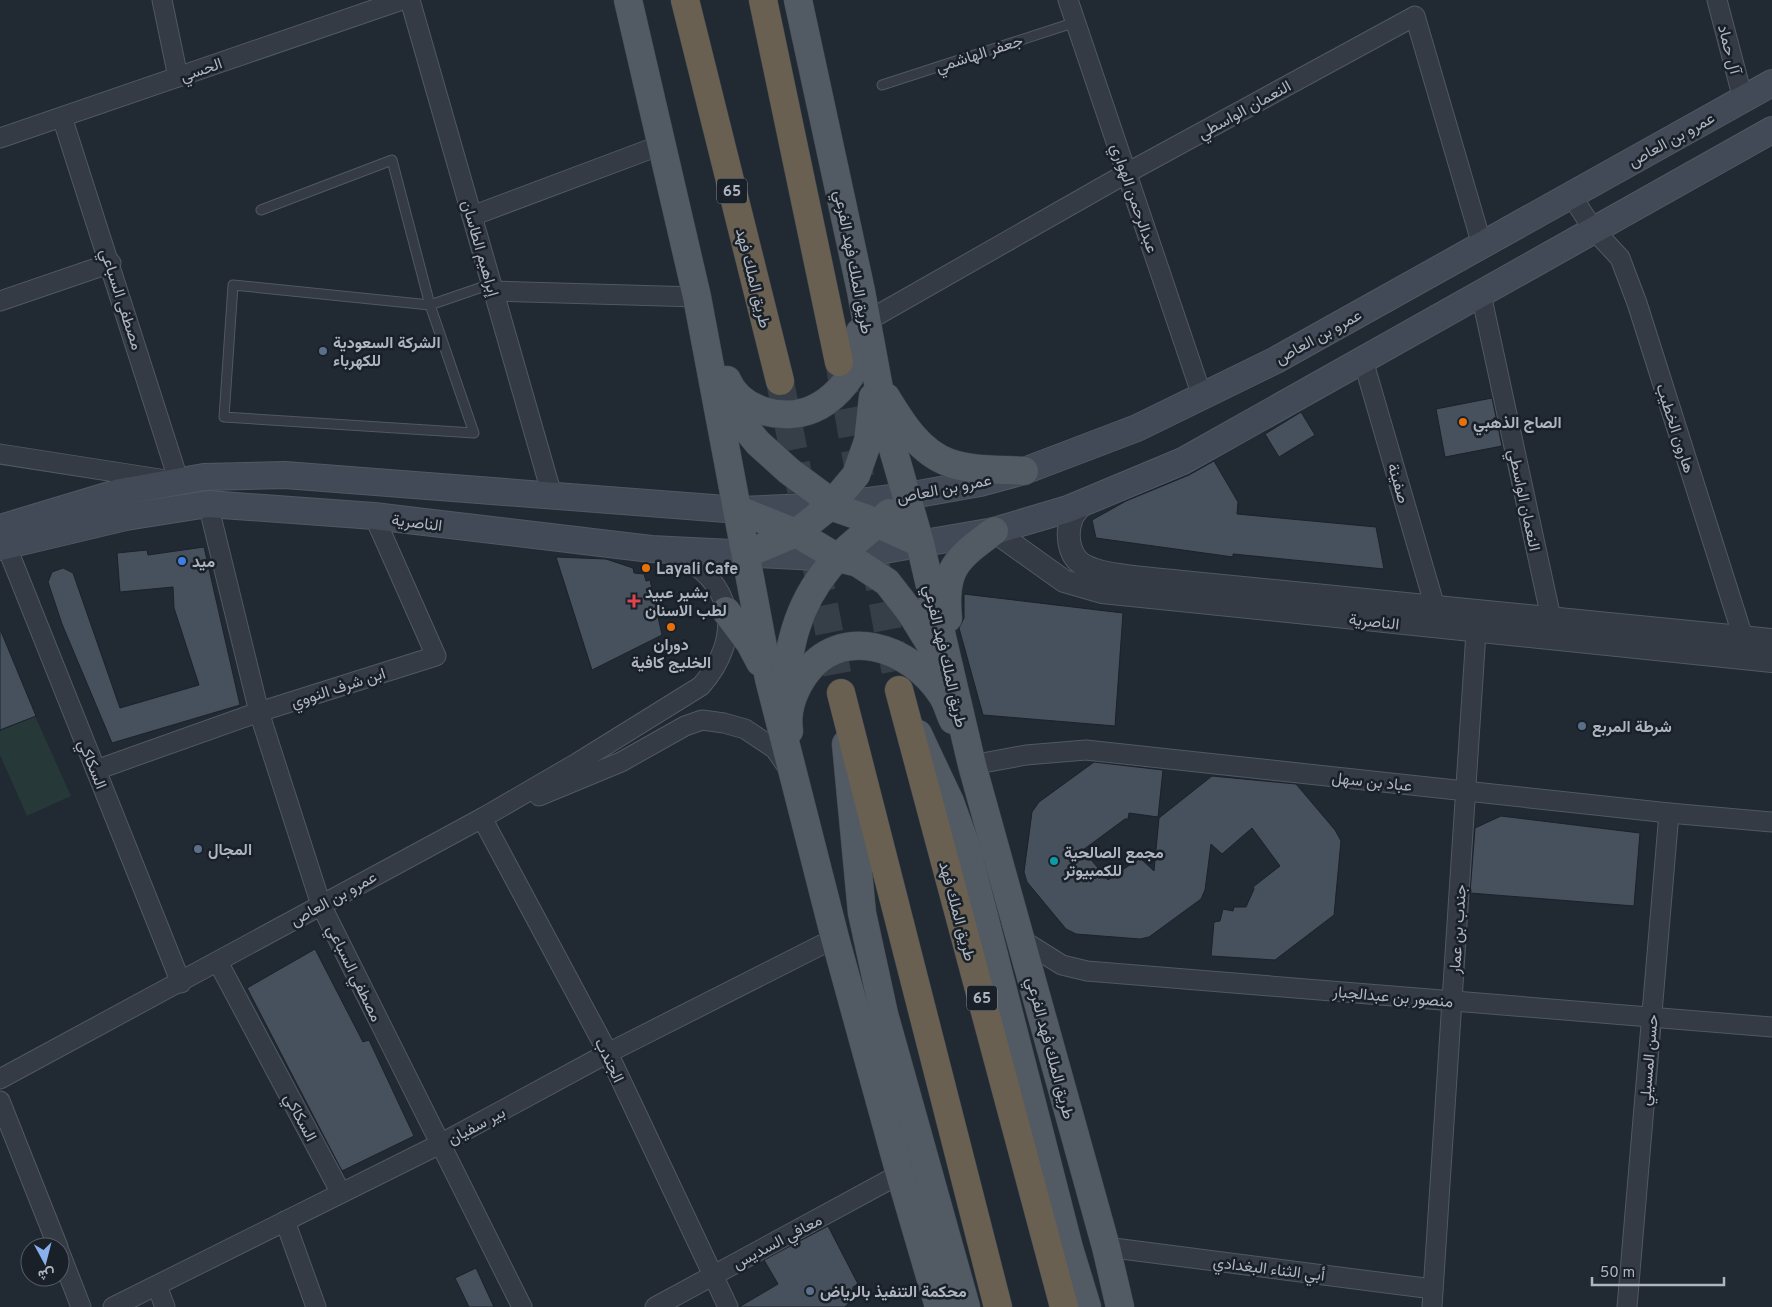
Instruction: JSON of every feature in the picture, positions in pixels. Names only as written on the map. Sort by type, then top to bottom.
[{"type":"highway","name":"طريق الملك فهد","points":[[685,0],[780,381]]},
{"type":"highway","points":[[763,0],[839,362]]},
{"type":"highway","name":"طريق الملك فهد","points":[[899,690],[1064,1307]]},
{"type":"highway","points":[[841,693],[998,1307]]},
{"type":"main road","points":[[628,0],[699,306],[739,510],[769,679],[780,716],[835,938],[939,1307]]},
{"type":"main road","name":"طريق الملك فهد الفرعي","points":[[798,0],[861,291],[885,421],[920,544],[972,765],[1106,1247],[1120,1307]]},
{"type":"main road","name":"عمرو بن العاص","points":[[830,506],[906,496],[980,483],[1024,470],[1137,428],[1276,360],[1772,83]]},
{"type":"main road","points":[[838,558],[994,531],[1084,503],[1183,461],[1772,130]]},
{"type":"main road","points":[[699,306],[733,392],[756,409],[782,415],[813,409],[838,392],[858,362],[861,291]]},
{"type":"main road","points":[[705,342],[727,406],[758,443],[789,471],[820,494],[830,506]]},
{"type":"main road","points":[[876,380],[900,420],[922,446],[950,464],[1024,470]]},
{"type":"main road","points":[[746,554],[796,533],[830,506],[856,475],[868,441],[876,380]]},
{"type":"main road","points":[[2,540],[120,492],[204,478],[285,475],[739,510],[830,506],[878,524],[920,544]]},
{"type":"main road","points":[[780,716],[790,644],[806,601],[838,558],[878,524],[906,496]]},
{"type":"main road","name":"الناصرية","points":[[2,540],[208,504],[374,516],[651,549],[838,558]]},
{"type":"main road","points":[[739,510],[796,533],[838,558],[858,563],[887,582],[911,613],[953,682]]},
{"type":"main road","points":[[953,682],[946,592],[951,572],[967,551],[994,531]]},
{"type":"main road","points":[[726,611],[750,643],[769,679]]},
{"type":"main road","points":[[795,777],[787,719],[794,691],[812,665],[830,653],[856,645],[881,648],[914,664],[942,695],[972,765]]},
{"type":"main road","points":[[899,690],[950,802],[966,846],[1068,1248],[1087,1307]]},
{"type":"main road","points":[[841,693],[862,913],[884,1014],[966,1307]]},
{"type":"street","points":[[162,0],[178,77]]},
{"type":"street","name":"الحسي","points":[[0,138],[402,0]]},
{"type":"street","name":"إبراهيم الطاسان","points":[[410,0],[552,496]]},
{"type":"street","name":"عبدالرحمن الهواري","points":[[1068,0],[1202,396]]},
{"type":"street","name":"آل حماد","points":[[1717,0],[1743,99]]},
{"type":"street","name":"النعمان الواسطي","points":[[867,321],[1127,173],[1415,16],[1482,245]]},
{"type":"street","name":"مصطفى السباعي","points":[[62,117],[111,264],[179,482]]},
{"type":"street","points":[[472,216],[661,145]]},
{"type":"street","name":"هارون الخطيب","points":[[1570,195],[1593,229],[1620,258],[1637,303],[1743,638]]},
{"type":"street","points":[[0,301],[111,264]]},
{"type":"street","points":[[492,288],[699,306]]},
{"type":"street","name":"النعمان الواسطي","points":[[1481,294],[1550,618]]},
{"type":"street","name":"صفينة","points":[[1362,360],[1435,607]]},
{"type":"street","points":[[0,454],[179,482]]},
{"type":"street","name":"الناصرية","points":[[1084,503],[1072,517],[1068,531],[1070,548],[1081,563],[1098,571],[1192,583],[1435,607],[1477,622],[1550,618],[1772,640]]},
{"type":"street","name":"مصطفي السباعي","points":[[208,504],[259,712],[321,905],[522,1307]]},
{"type":"street","name":"ابن شرف النووي","points":[[96,770],[259,712],[436,656],[374,516]]},
{"type":"street","name":"الناصرية","points":[[994,531],[1064,581],[1102,592],[1477,622],[1772,661]]},
{"type":"street","name":"السكاكي","points":[[2,540],[181,982]]},
{"type":"street","name":"عمرو بن العاص","points":[[0,1080],[483,818],[701,686],[714,671],[724,652],[728,632],[726,611],[719,591],[707,574],[691,561],[672,552],[651,549]]},
{"type":"street","name":"جندب بن عمار","points":[[1432,1298],[1477,622]]},
{"type":"street","points":[[483,818],[621,762],[685,726],[702,720],[724,723],[745,729],[775,749],[795,777]]},
{"type":"street","name":"عباد بن سهل","points":[[972,765],[1026,755],[1086,750],[1466,792],[1772,822]]},
{"type":"street","name":"حسن المسيلي","points":[[1627,1307],[1669,813]]},
{"type":"street","name":"الجندب","points":[[483,818],[608,1053],[728,1307]]},
{"type":"street","name":"بير سفيان","points":[[113,1307],[440,1144],[608,1053],[835,938]]},
{"type":"street","name":"منصور بن عبدالجبار","points":[[1022,940],[1062,965],[1087,971],[1772,1027]]},
{"type":"street","name":"السكاكي","points":[[218,962],[341,1193]]},
{"type":"street","points":[[0,1101],[54,1237]]},
{"type":"street","name":"معافي السديس","points":[[655,1307],[900,1174]]},
{"type":"street","points":[[285,1221],[316,1307]]},
{"type":"street","name":"أبي الثناء البغدادي","points":[[1106,1247],[1432,1298]]},
{"type":"street","points":[[70,1279],[81,1307]]},
{"type":"street","points":[[157,1286],[165,1307]]},
{"type":"lane","name":"جعفر الهاشمي","points":[[882,85],[1076,22]]},
{"type":"lane","points":[[261,210],[392,160],[430,305],[474,433],[224,417],[233,285],[430,305],[492,288]]},
{"type":"shaded area","points":[[35,716],[71,796],[27,816],[0,755],[0,731]]},
{"type":"building","points":[[1492,398],[1502,446],[1445,457],[1436,409]]},
{"type":"building","points":[[1301,412],[1315,435],[1279,457],[1265,434]]},
{"type":"building","points":[[1214,461],[1238,502],[1237,514],[1376,527],[1384,569],[1233,554],[1233,557],[1096,538],[1092,520],[1126,501],[1189,475]]},
{"type":"building","points":[[204,547],[240,705],[112,743],[62,624],[48,582],[52,572],[63,568],[73,573],[120,708],[199,685],[174,608],[173,587],[120,592],[117,553],[147,550],[148,555]]},
{"type":"building","points":[[556,557],[606,559],[633,568],[634,573],[644,574],[646,581],[650,580],[662,635],[592,670]]},
{"type":"building","points":[[964,594],[1123,613],[1115,726],[983,715],[959,628],[964,618]]},
{"type":"building","points":[[0,629],[36,716],[0,730]]},
{"type":"building","name":"مجمع الصالحية للكمبيوتر","points":[[1094,762],[1163,770],[1158,817],[1129,813],[1128,819],[1125,819],[1083,850],[1108,880],[1140,858],[1154,871],[1159,818],[1212,776],[1296,784],[1335,830],[1341,841],[1334,915],[1275,960],[1211,956],[1214,922],[1220,921],[1223,909],[1233,911],[1234,907],[1246,907],[1254,889],[1253,887],[1280,866],[1252,828],[1222,854],[1211,844],[1205,890],[1201,899],[1149,937],[1140,939],[1076,934],[1066,929],[1027,882],[1024,872],[1032,812],[1039,802]]},
{"type":"building","points":[[1501,816],[1640,833],[1634,906],[1470,893],[1475,828]]},
{"type":"building","points":[[315,949],[363,1042],[369,1040],[414,1136],[342,1171],[247,988]]},
{"type":"building","points":[[828,1226],[858,1284],[853,1287],[852,1299],[845,1307],[739,1307],[778,1284],[764,1260]]},
{"type":"building","points":[[476,1268],[494,1307],[469,1307],[455,1278]]},
{"type":"tunnel","points":[[840,367],[860,477]]},
{"type":"tunnel","points":[[780,381],[802,495]]},
{"type":"tunnel","points":[[875,561],[899,690]]},
{"type":"tunnel","points":[[816,564],[841,693]]},
{"type":"place","name":"الشركة السعودية للكهرباء","points":[[323,351]]},
{"type":"place","name":"الصاج الذهبي","points":[[1463,422]]},
{"type":"place","name":"ميد","points":[[182,561]]},
{"type":"place","name":"Layali Cafe","points":[[646,568]]},
{"type":"place","name":"بشير عبيد لطب الاسنان","points":[[634,601]]},
{"type":"place","name":"دوران الخليج كافية","points":[[671,627]]},
{"type":"place","name":"شرطة المربع","points":[[1582,726]]},
{"type":"place","name":"المجال","points":[[198,849]]},
{"type":"place","name":"مجمع الصالحية للكمبيوتر","points":[[1054,861]]},
{"type":"place","name":"محكمة التنفيذ بالرياض","points":[[810,1291]]}]
